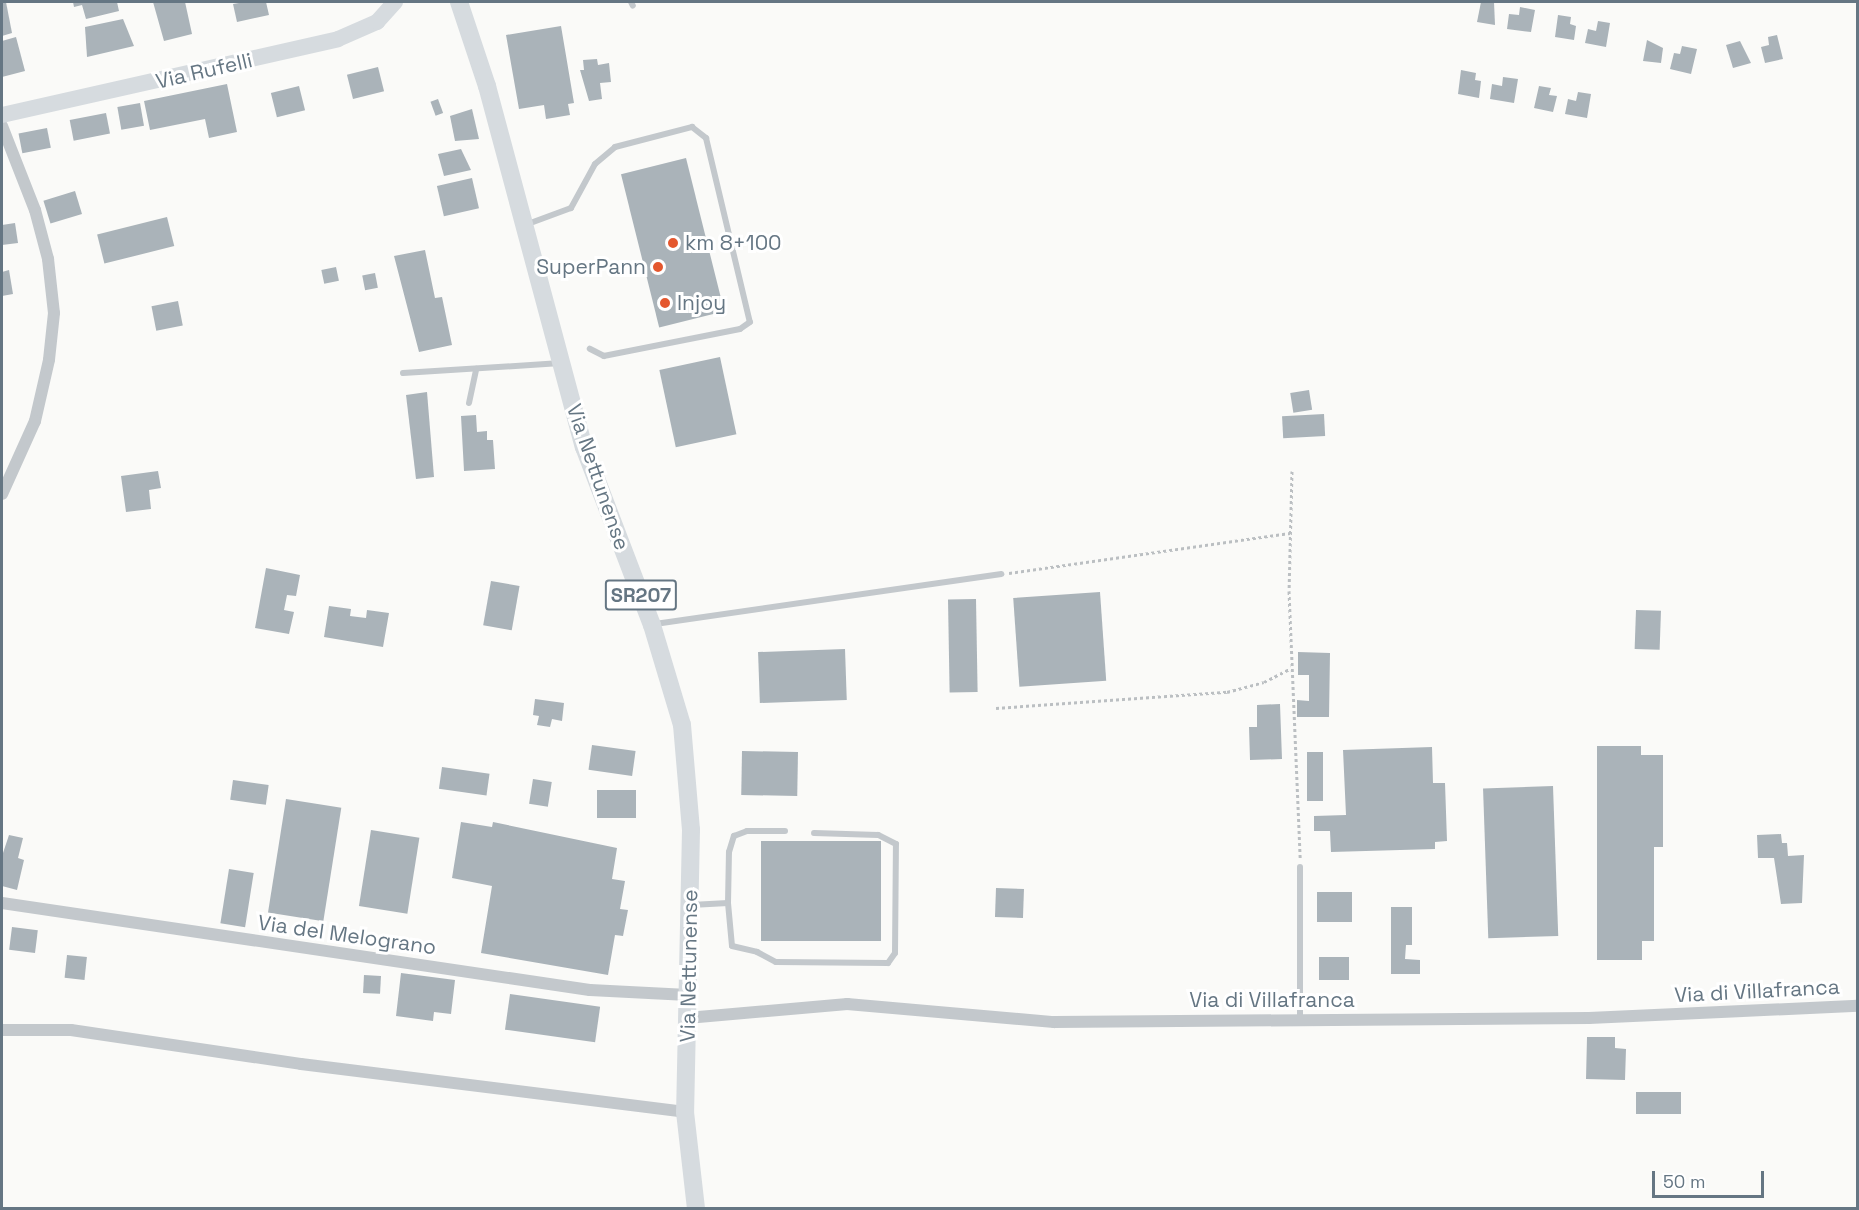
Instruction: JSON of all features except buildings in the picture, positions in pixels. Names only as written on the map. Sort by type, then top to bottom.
[{"type":"main road","name":"Via Nettunense","points":[[459,2],[487,86],[589,462],[652,624],[672,686],[685,747],[691,830],[685,1112],[696,1209]]},
{"type":"street","name":"Via Rufelli","points":[[2,115],[338,39],[377,22],[395,2]]},
{"type":"street","points":[[2,126],[35,210],[48,260],[54,313],[38,411],[24,452],[2,494]]},
{"type":"street","name":"Via del Melograno","points":[[2,903],[590,990],[688,995]]},
{"type":"street","name":"Via di Villafranca","points":[[687,1018],[847,1004],[1035,1021],[1589,1018],[1857,1006]]},
{"type":"street","points":[[2,1030],[71,1030],[301,1065],[685,1112]]},
{"type":"lane","points":[[525,225],[572,208],[595,164],[615,147],[692,128],[706,138],[750,322],[740,329],[604,357],[590,349]]},
{"type":"lane","points":[[403,373],[561,363]]},
{"type":"lane","points":[[469,403],[476,369]]},
{"type":"lane","points":[[652,624],[1001,574]]},
{"type":"lane","points":[[785,831],[742,831],[734,836],[729,852],[730,943],[735,949],[757,952],[783,963],[884,964],[892,960],[896,844],[878,835],[814,833]]},
{"type":"lane","points":[[1300,867],[1300,1020]]},
{"type":"lane","points":[[690,904],[728,903]]},
{"type":"path","points":[[1292,471],[1291,668],[1300,867]]},
{"type":"path","points":[[1001,574],[1290,533]]},
{"type":"path","points":[[996,708],[1227,692],[1264,682],[1291,668]]},
{"type":"place","name":"km 8+100","points":[[673,243]]},
{"type":"place","name":"SuperPann","points":[[658,267]]},
{"type":"place","name":"Injoy","points":[[665,303]]}]
